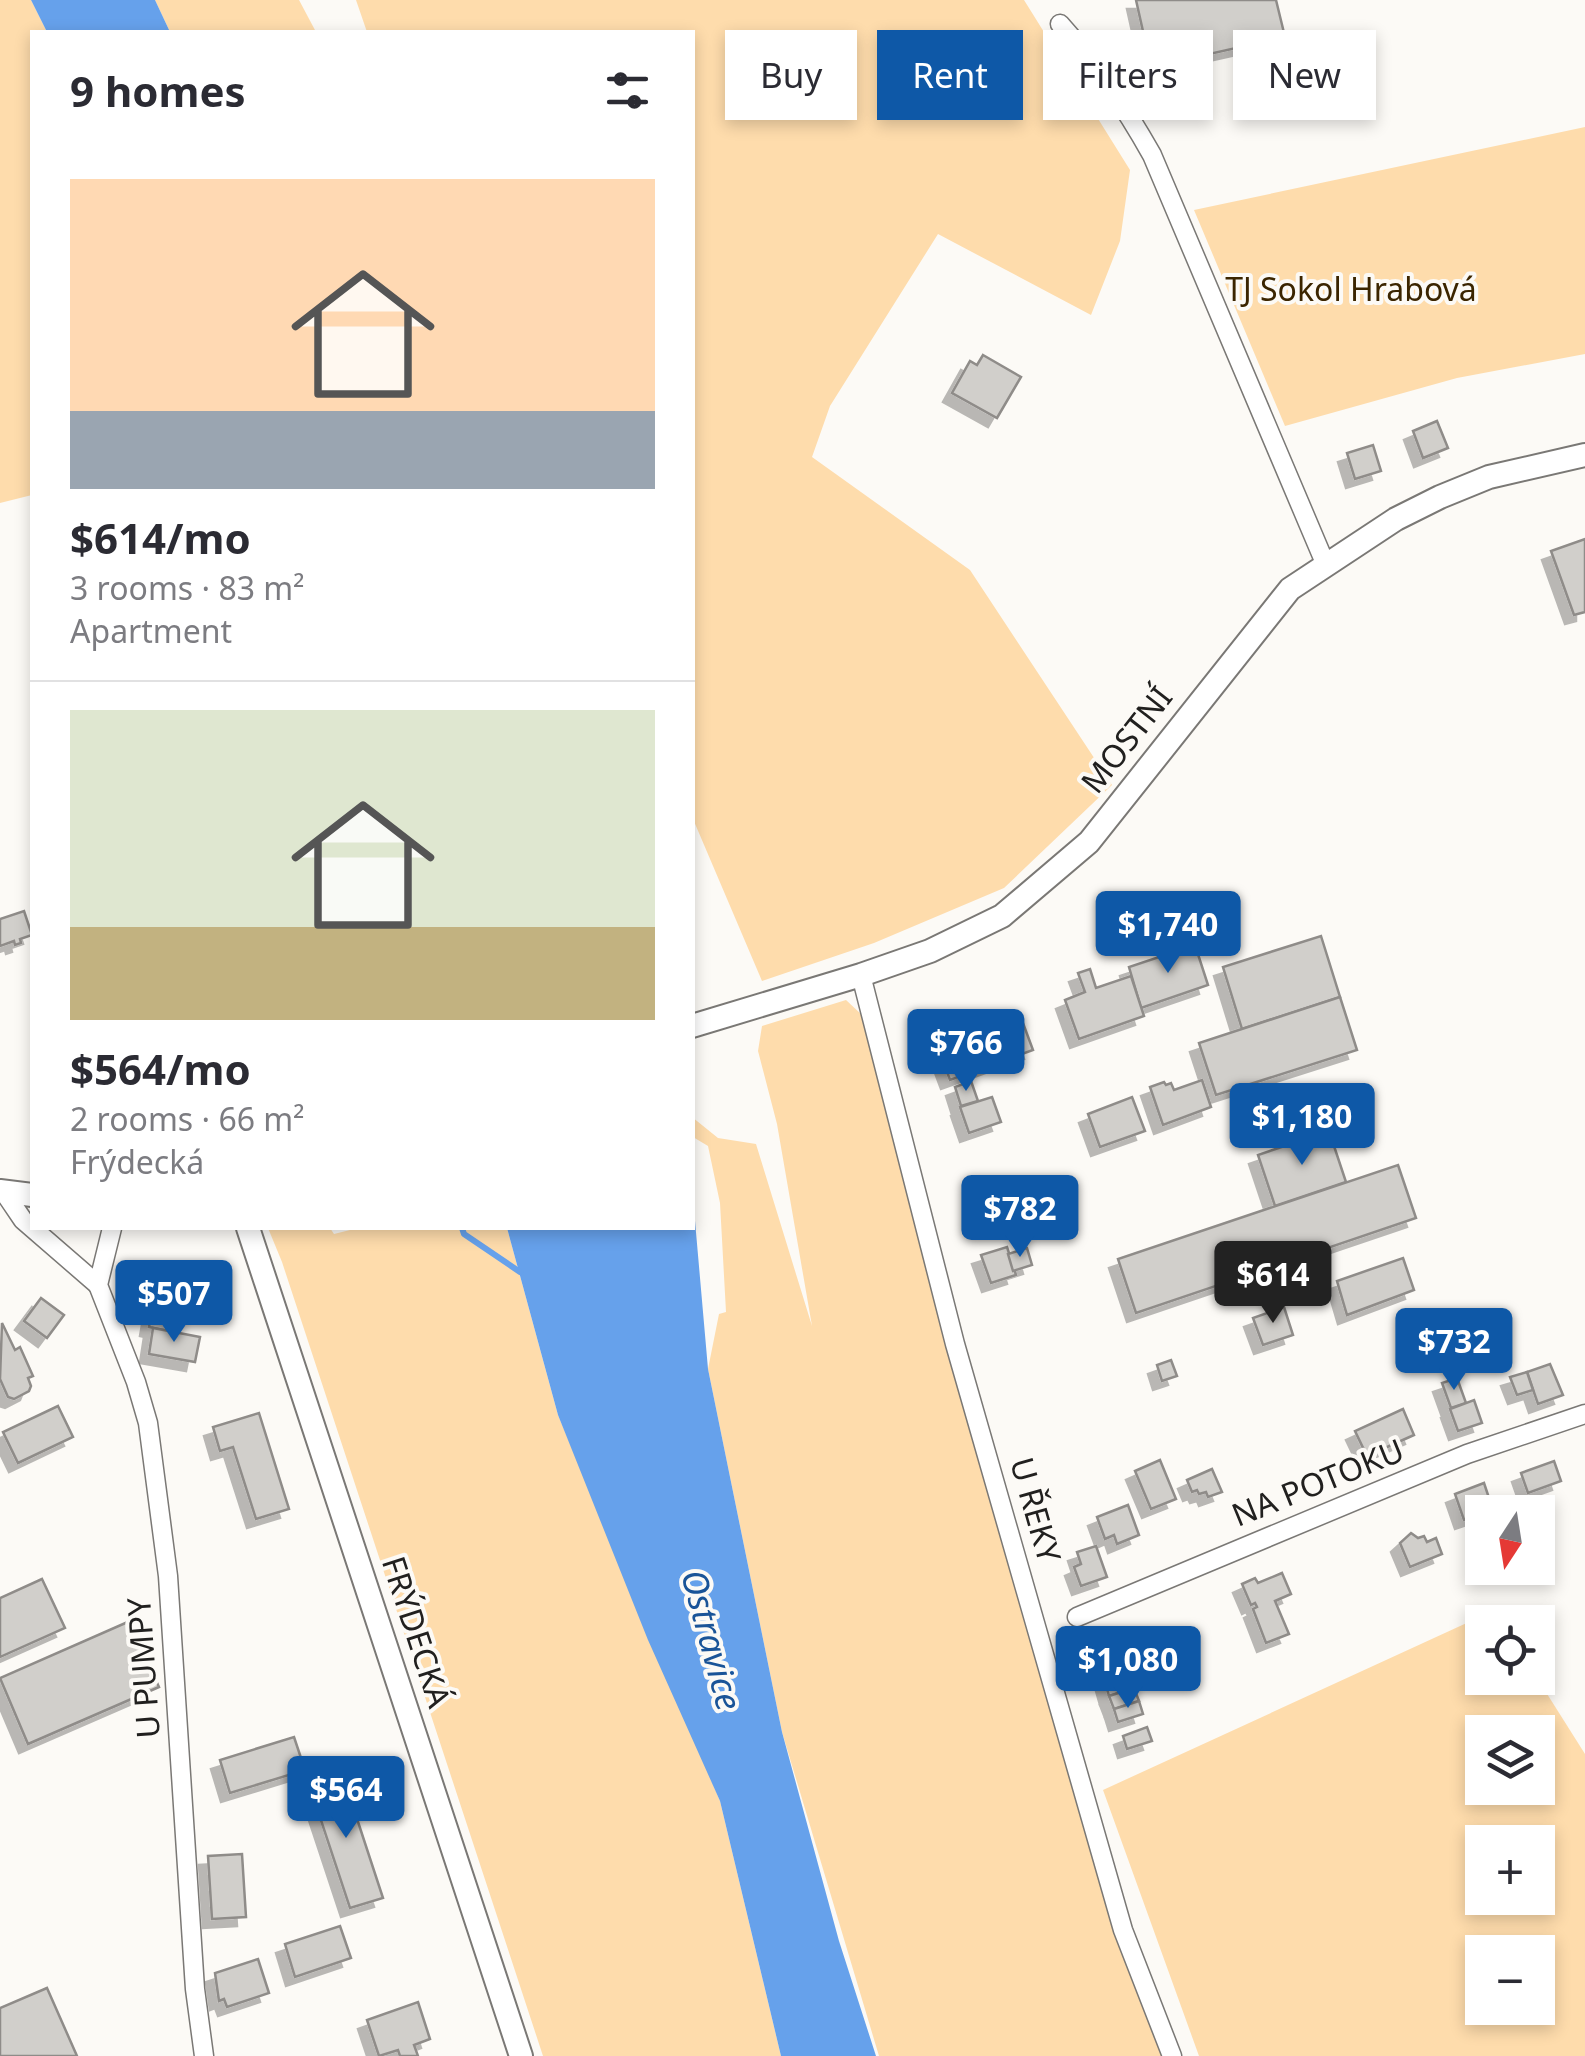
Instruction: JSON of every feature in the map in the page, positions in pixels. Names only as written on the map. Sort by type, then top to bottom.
[{"type":"main road","name":"MOSTNÍ","points":[[695,1025],[861,976],[930,951],[1002,916],[1089,842],[1290,589],[1396,519],[1440,497],[1489,477],[1585,454]]},
{"type":"main road","points":[[2,1192],[30,1195]]},
{"type":"main road","name":"FRÝDECKÁ","points":[[249,1230],[522,2056]]},
{"type":"street","points":[[1060,24],[1092,58],[1152,155],[1326,563]]},
{"type":"street","name":"U ŘEKY","points":[[861,976],[954,1344],[1122,1930],[1172,2056]]},
{"type":"street","name":"U PUMPY","points":[[2,1192],[30,1226]]},
{"type":"street","name":"U PUMPY","points":[[35,1230],[98,1285],[148,1423],[168,1576],[195,1989],[204,2056]]},
{"type":"street","points":[[98,1285],[112,1230]]},
{"type":"street","name":"NA POTOKU","points":[[1077,1616],[1467,1454],[1585,1414]]},
{"type":"green space","points":[[0,0],[31,0],[46,30],[30,30],[30,496],[0,503]]},
{"type":"green space","points":[[155,0],[299,0],[315,30],[169,30]]},
{"type":"green space","points":[[356,0],[1024,0],[1043,30],[1043,120],[1099,120],[1130,170],[1120,241],[1091,315],[938,234],[830,406],[812,457],[970,570],[1112,785],[1004,888],[874,943],[762,981],[695,824],[695,30],[366,30]]},
{"type":"green space","name":"TJ Sokol Hrabová","points":[[1585,127],[1585,354],[1457,378],[1285,426],[1194,210]]},
{"type":"green space","points":[[846,1000],[862,1015],[1123,1930],[1172,2056],[879,2056],[782,1732],[708,1369],[719,1314],[726,1312],[720,1203],[708,1146],[695,1138],[695,1119],[718,1138],[756,1144],[812,1326],[777,1124],[758,1051],[762,1026]]},
{"type":"green space","points":[[269,1230],[331,1230],[334,1234],[350,1230],[508,1230],[558,1415],[720,1801],[781,2056],[543,2056]]},
{"type":"green space","points":[[1465,1624],[1465,1695],[1548,1695],[1585,1754],[1585,2056],[1199,2056],[1103,1790]]},
{"type":"water","points":[[31,0],[155,0],[169,30],[46,30]]},
{"type":"water","name":"Ostravice","points":[[695,1221],[708,1369],[782,1732],[839,1941],[876,2056],[781,2056],[720,1801],[648,1640],[558,1415],[508,1230],[695,1230]]},
{"type":"building","points":[[1136,0],[1276,0],[1283,30],[1233,30],[1233,49],[1213,53],[1213,30],[1143,30]]},
{"type":"building","points":[[983,355],[1021,377],[997,418],[952,393],[970,361],[977,365]]},
{"type":"building","points":[[1437,421],[1448,448],[1423,458],[1413,431]]},
{"type":"building","points":[[1373,445],[1381,471],[1355,479],[1347,453]]},
{"type":"building","points":[[1585,539],[1585,612],[1574,615],[1551,551]]},
{"type":"building","points":[[24,911],[30,936],[20,939],[21,943],[0,946],[0,919]]},
{"type":"building","points":[[1321,936],[1340,997],[1242,1029],[1223,967]]},
{"type":"building","points":[[1195,945],[1208,985],[1141,1008],[1129,967]]},
{"type":"building","points":[[1090,969],[1096,988],[1131,976],[1144,1016],[1079,1039],[1065,1000],[1085,992],[1078,973]]},
{"type":"building","points":[[1340,997],[1357,1050],[1216,1095],[1199,1043]]},
{"type":"building","points":[[1020,1015],[1033,1050],[950,1080],[937,1045]]},
{"type":"building","points":[[1202,1080],[1211,1107],[1163,1125],[1150,1087],[1164,1082],[1171,1083],[1174,1090]]},
{"type":"building","points":[[971,1081],[978,1101],[961,1106],[955,1087]]},
{"type":"building","points":[[992,1097],[1001,1122],[969,1133],[960,1107]]},
{"type":"building","points":[[1132,1097],[1145,1131],[1100,1147],[1088,1114]]},
{"type":"building","points":[[1329,1131],[1346,1182],[1275,1206],[1258,1155]]},
{"type":"building","points":[[1398,1165],[1416,1218],[1136,1313],[1118,1259]]},
{"type":"building","points":[[1007,1247],[1016,1275],[991,1283],[981,1255]]},
{"type":"building","points":[[1027,1248],[1032,1265],[1013,1271],[1008,1254]]},
{"type":"building","points":[[1403,1258],[1414,1290],[1347,1315],[1337,1281]]},
{"type":"building","points":[[159,1271],[188,1276],[178,1333],[149,1327]]},
{"type":"building","points":[[41,1298],[64,1315],[47,1338],[24,1321]]},
{"type":"building","points":[[1284,1307],[1293,1335],[1263,1345],[1253,1318]]},
{"type":"building","points":[[2,1323],[15,1350],[20,1347],[33,1376],[28,1378],[29,1391],[14,1399],[8,1397],[0,1379]]},
{"type":"building","points":[[153,1328],[200,1337],[195,1362],[149,1354]]},
{"type":"building","points":[[1171,1360],[1177,1376],[1162,1381],[1157,1365]]},
{"type":"building","points":[[1550,1364],[1563,1395],[1538,1404],[1527,1372]]},
{"type":"building","points":[[1527,1372],[1533,1390],[1517,1395],[1510,1377]]},
{"type":"building","points":[[1457,1378],[1466,1403],[1451,1408],[1442,1383]]},
{"type":"building","points":[[1474,1400],[1482,1423],[1458,1431],[1450,1409]]},
{"type":"building","points":[[58,1406],[73,1437],[18,1463],[3,1432]]},
{"type":"building","points":[[1403,1409],[1414,1435],[1367,1456],[1355,1431]]},
{"type":"building","points":[[259,1413],[289,1509],[256,1519],[233,1447],[220,1451],[213,1427]]},
{"type":"building","points":[[1160,1460],[1176,1499],[1151,1509],[1135,1471]]},
{"type":"building","points":[[1554,1461],[1561,1481],[1528,1493],[1521,1473]]},
{"type":"building","points":[[1212,1469],[1222,1492],[1208,1497],[1206,1492],[1192,1492],[1187,1480]]},
{"type":"building","points":[[1484,1483],[1488,1495],[1465,1495],[1464,1520],[1455,1494]]},
{"type":"building","points":[[1128,1505],[1139,1535],[1117,1544],[1114,1535],[1105,1539],[1097,1517]]},
{"type":"building","points":[[1411,1533],[1418,1538],[1424,1536],[1427,1542],[1436,1538],[1442,1554],[1410,1567],[1400,1543]]},
{"type":"building","points":[[1096,1546],[1107,1577],[1081,1586],[1074,1567],[1081,1564],[1077,1552]]},
{"type":"building","points":[[1282,1573],[1291,1594],[1275,1601],[1289,1634],[1266,1643],[1253,1609],[1257,1607],[1255,1603],[1251,1605],[1242,1584],[1255,1578],[1258,1583]]},
{"type":"building","points":[[42,1579],[65,1628],[0,1657],[0,1598]]},
{"type":"building","points":[[130,1621],[159,1687],[28,1744],[0,1678]]},
{"type":"building","points":[[1129,1674],[1134,1688],[1109,1696],[1105,1682]]},
{"type":"building","points":[[1134,1688],[1139,1701],[1114,1709],[1109,1696]]},
{"type":"building","points":[[1139,1701],[1143,1714],[1118,1722],[1114,1709]]},
{"type":"building","points":[[1147,1727],[1152,1741],[1127,1749],[1123,1736]]},
{"type":"building","points":[[294,1737],[305,1770],[230,1793],[220,1760]]},
{"type":"building","points":[[342,1773],[383,1898],[350,1908],[309,1784]]},
{"type":"building","points":[[242,1854],[246,1917],[212,1919],[208,1856]]},
{"type":"building","points":[[340,1926],[351,1958],[295,1977],[285,1944]]},
{"type":"building","points":[[258,1959],[269,1993],[227,2007],[224,1999],[219,2001],[215,1973]]},
{"type":"building","points":[[47,1988],[77,2056],[0,2056],[0,2008]]},
{"type":"building","points":[[418,2002],[430,2039],[414,2045],[418,2056],[400,2056],[398,2050],[379,2056],[367,2020]]},
{"type":"waterway","points":[[463,1230],[520,1272]]}]
